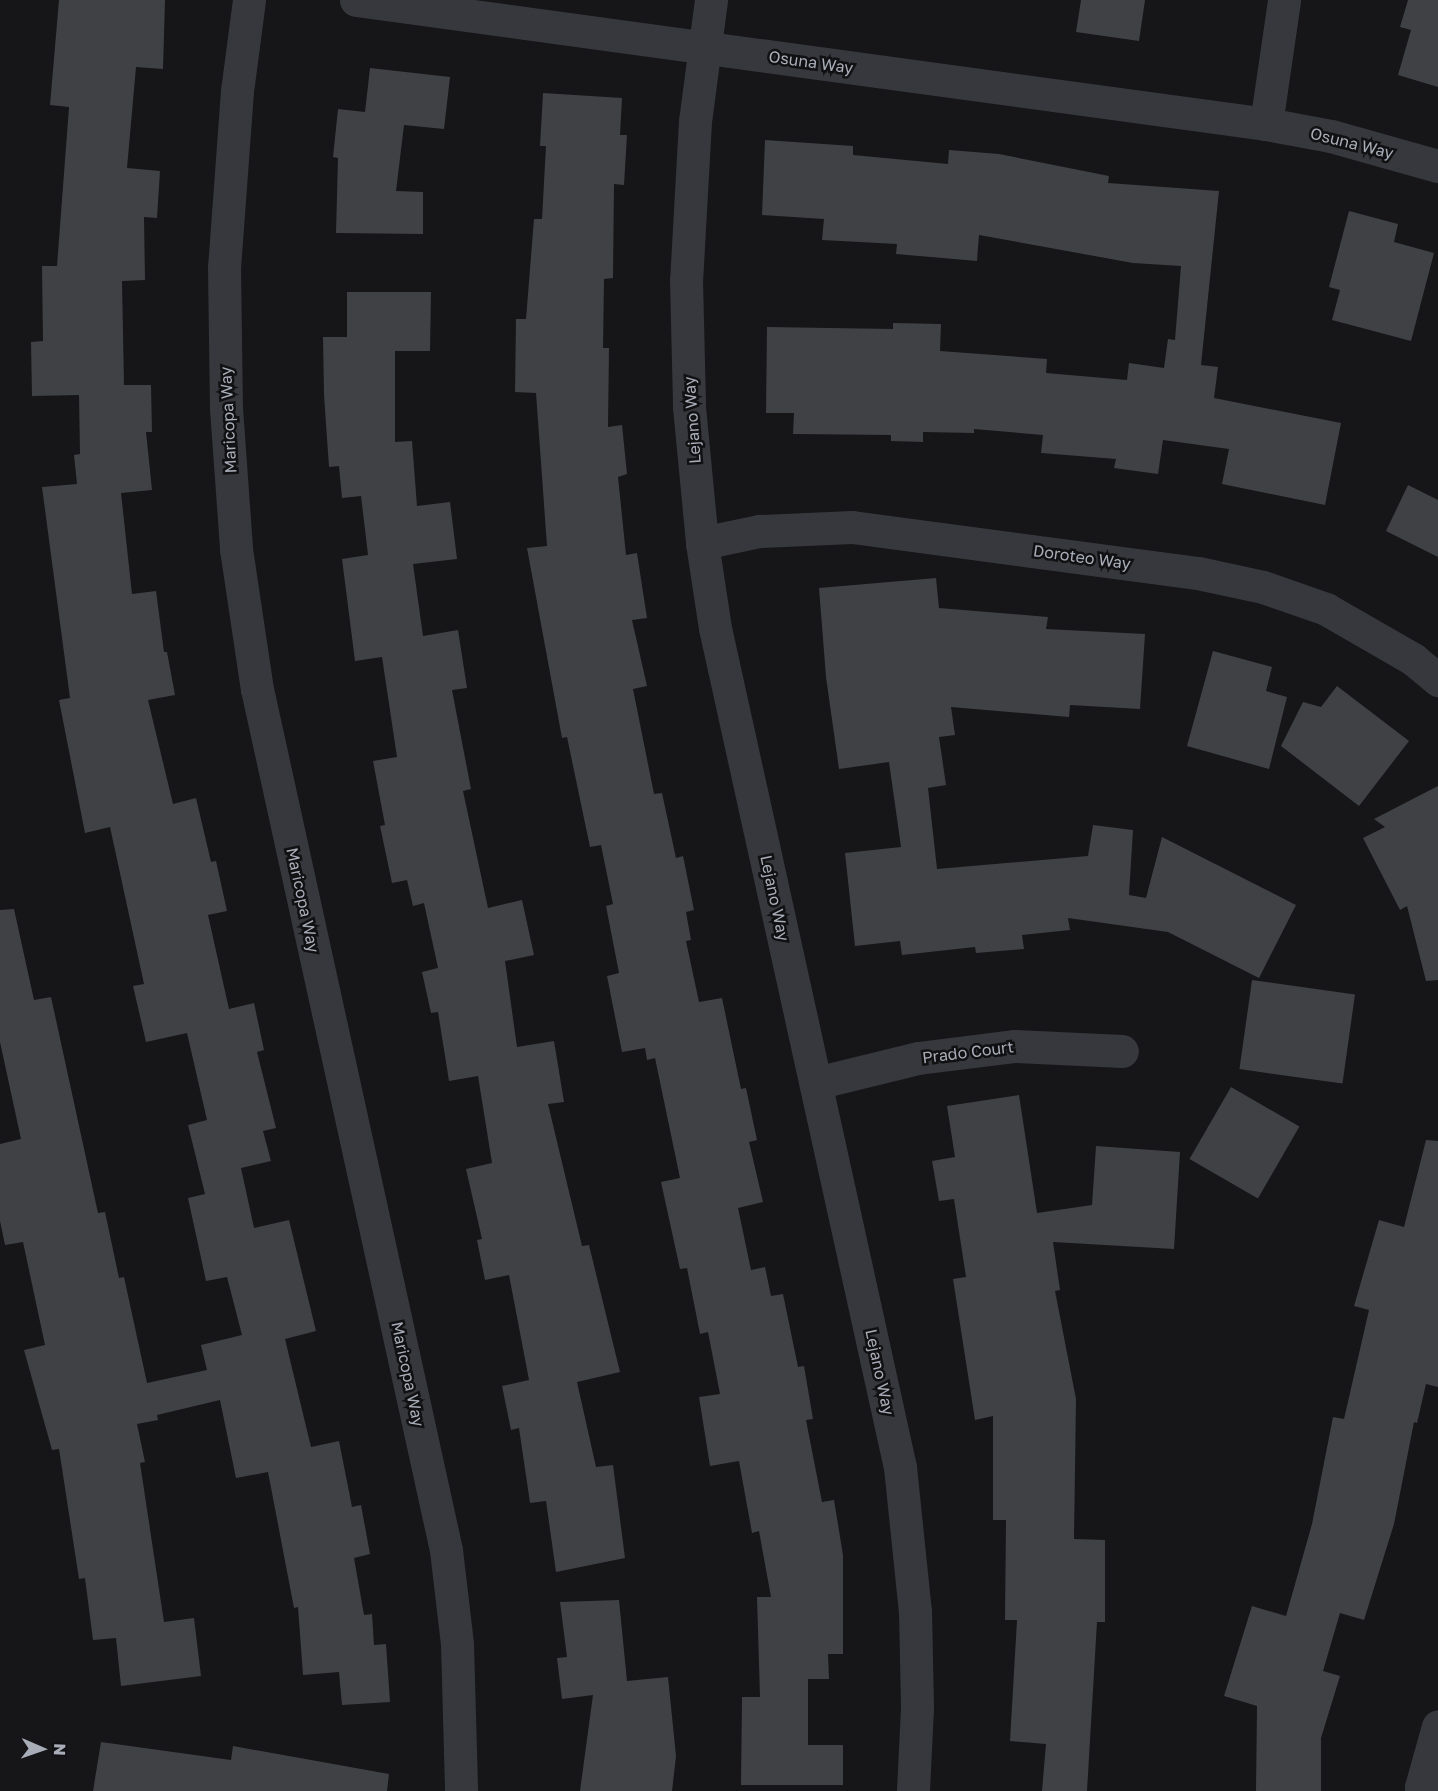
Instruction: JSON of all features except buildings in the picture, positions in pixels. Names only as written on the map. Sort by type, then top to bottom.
[{"type":"street","name":"Maricopa Way","points":[[249,0],[237,91],[224,267],[225,408],[236,549],[256,689],[446,1550],[457,1644],[461,1791]]},
{"type":"street","name":"Osuna Way","points":[[356,0],[1266,124],[1331,136],[1438,166]]},
{"type":"street","name":"Lejano Way","points":[[711,0],[695,121],[686,280],[689,407],[702,543],[715,628],[900,1467],[915,1611],[917,1708],[913,1791]]},
{"type":"street","points":[[1266,124],[1284,0]]},
{"type":"street","name":"Doroteo Way","points":[[702,543],[759,531],[852,527],[1198,573],[1263,587],[1326,609],[1403,653],[1438,680]]},
{"type":"street","name":"Prado Court","points":[[816,1083],[918,1058],[1015,1046],[1122,1051]]},
{"type":"street","points":[[1428,1791],[1421,1787],[1438,1726]]}]
